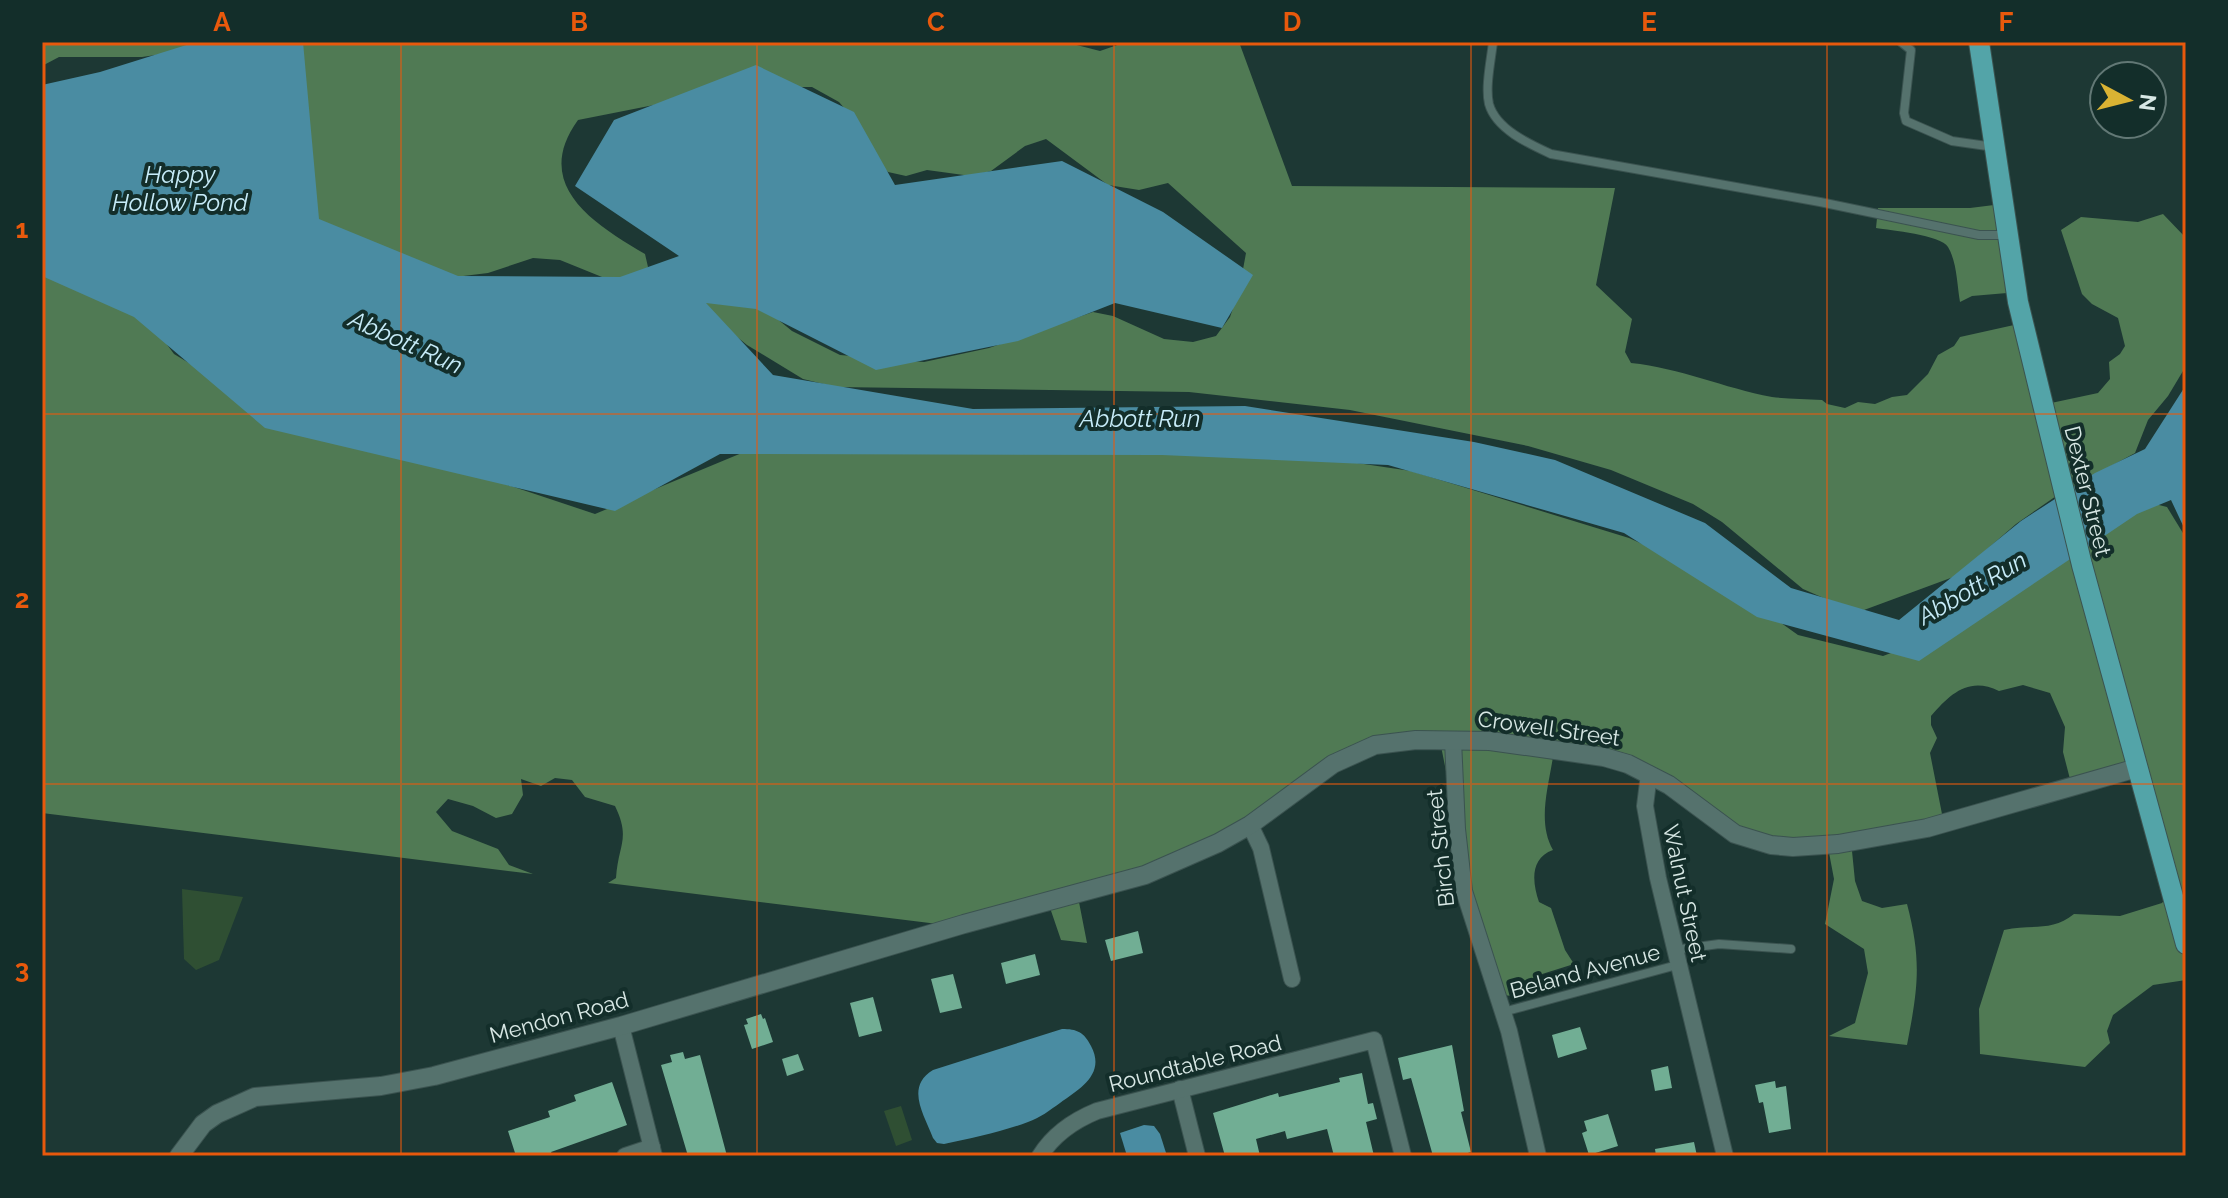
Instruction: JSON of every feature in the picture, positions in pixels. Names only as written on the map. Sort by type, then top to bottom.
[{"type":"main road","name":"Dexter Street","points":[[1979,42],[2018,302],[2082,565],[2186,944]]},
{"type":"street","name":"Crowell Street","points":[[964,924],[1145,875],[1192,856],[1250,825],[1312,778],[1353,753],[1396,742],[1453,740],[1527,745],[1584,753],[1628,764],[1677,791],[1735,834],[1761,843],[1793,847],[1838,844],[1927,828],[2137,768]]},
{"type":"street","name":"Birch Street","points":[[1453,740],[1457,829],[1464,891],[1503,1012],[1538,1156]]},
{"type":"street","name":"Walnut Street","points":[[1649,774],[1645,806],[1675,957],[1725,1156]]},
{"type":"street","points":[[1250,825],[1261,848],[1292,979]]},
{"type":"street","name":"Mendon Road","points":[[179,1156],[203,1124],[217,1114],[255,1097],[407,1081],[621,1026],[964,924]]},
{"type":"street","points":[[621,1026],[653,1152],[625,1156]]},
{"type":"street","name":"Roundtable Road","points":[[1040,1156],[1056,1137],[1084,1116],[1374,1040],[1403,1156]]},
{"type":"street","points":[[1180,1089],[1197,1156]]},
{"type":"lane","points":[[1493,42],[1488,102],[1496,120],[1533,146],[1551,154],[1820,202],[1979,235],[2008,235]]},
{"type":"lane","points":[[1901,42],[1911,50],[1904,113],[1906,121],[1952,141],[1995,147]]},
{"type":"lane","name":"Beland Avenue","points":[[1503,1012],[1719,944],[1791,949]]},
{"type":"green space","points":[[42,42],[199,42],[183,51],[142,57],[59,57],[42,66]]},
{"type":"green space","points":[[287,42],[1065,42],[1100,51],[1126,42],[1239,42],[1292,186],[1615,188],[1596,285],[1632,319],[1625,352],[1631,363],[1667,369],[1772,397],[1822,400],[1845,408],[1858,402],[1875,404],[1907,395],[1928,374],[1938,355],[1954,346],[1960,337],[2014,325],[2037,406],[2098,393],[2110,379],[2109,362],[2125,346],[2118,318],[2092,304],[2082,294],[2061,230],[2081,217],[2138,222],[2163,214],[2186,238],[2186,366],[2168,396],[2148,420],[2135,453],[2059,494],[2016,524],[1956,576],[1864,610],[1842,606],[1803,589],[1722,522],[1693,504],[1611,470],[1528,446],[1350,410],[1189,392],[836,387],[803,379],[747,345],[695,303],[683,284],[770,313],[792,331],[840,355],[924,362],[989,348],[1093,312],[1113,316],[1164,339],[1193,342],[1216,336],[1230,317],[1239,291],[1246,253],[1168,183],[1139,190],[1108,185],[1046,139],[1025,146],[991,171],[971,176],[927,170],[906,176],[888,172],[869,156],[852,117],[839,102],[812,87],[767,87],[578,120],[565,143],[561,164],[565,183],[589,216],[645,254],[648,267],[641,279],[602,277],[560,260],[533,258],[488,273],[455,277],[304,215]]},
{"type":"green space","points":[[1994,205],[2007,293],[1972,296],[1960,302],[1948,247],[1936,239],[1876,228],[1878,208]]},
{"type":"green space","points":[[42,258],[137,304],[174,354],[214,378],[415,454],[595,514],[749,450],[1283,452],[1411,471],[1629,538],[1716,577],[1798,635],[1883,656],[1949,631],[2147,502],[2167,507],[2186,538],[2186,980],[2153,985],[2113,1015],[2107,1031],[2110,1043],[2085,1067],[1980,1054],[1979,1009],[2004,930],[2050,925],[2074,914],[2120,916],[2162,903],[2165,899],[2130,772],[2071,783],[2063,752],[2065,727],[2050,693],[2023,685],[1999,691],[1978,685],[1969,687],[1953,694],[1931,716],[1937,738],[1930,753],[1943,819],[1851,841],[1855,881],[1862,901],[1882,908],[1907,904],[1915,942],[1917,974],[1907,1045],[1829,1036],[1855,1023],[1868,973],[1864,949],[1825,924],[1834,879],[1827,842],[1736,834],[1655,775],[1554,750],[1545,814],[1545,827],[1553,850],[1537,865],[1535,887],[1539,902],[1551,908],[1565,950],[1574,964],[1539,975],[1520,997],[1495,994],[1441,746],[1378,743],[1250,821],[1078,897],[1087,943],[1061,940],[1048,902],[954,926],[608,883],[616,878],[623,835],[620,817],[615,806],[585,797],[572,780],[555,778],[541,786],[521,779],[523,795],[512,814],[496,818],[473,806],[448,799],[436,812],[452,831],[498,849],[509,865],[533,874],[42,813]]},
{"type":"green space","points":[[182,889],[243,897],[219,960],[196,970],[184,959]]},
{"type":"green space","points":[[901,1106],[912,1140],[896,1146],[884,1111]]},
{"type":"water","name":"Happy Hollow Pond","points":[[196,42],[303,42],[319,219],[458,276],[620,277],[679,256],[575,186],[614,120],[756,65],[854,112],[895,185],[1062,161],[1163,212],[1253,275],[1222,328],[1115,303],[1018,341],[876,370],[756,309],[706,303],[773,375],[973,409],[1245,406],[1474,442],[1555,460],[1705,523],[1791,588],[1899,620],[2021,521],[2095,473],[2145,449],[2186,385],[2186,532],[2171,500],[2137,514],[1919,661],[1757,617],[1624,533],[1388,465],[1162,455],[720,454],[615,511],[265,428],[134,317],[42,276],[42,85],[100,72]]},
{"type":"water","points":[[1062,1029],[1083,1034],[1095,1056],[1093,1073],[1083,1086],[1032,1120],[976,1137],[937,1143],[919,1101],[920,1084],[925,1077],[933,1070]]},
{"type":"water","points":[[1144,1125],[1154,1126],[1160,1134],[1167,1156],[1127,1156],[1120,1133]]},
{"type":"building","points":[[1138,931],[1143,953],[1111,961],[1105,940]]},
{"type":"building","points":[[1035,954],[1040,975],[1006,984],[1001,963]]},
{"type":"building","points":[[953,974],[962,1008],[940,1013],[931,979]]},
{"type":"building","points":[[873,997],[882,1031],[859,1037],[850,1003]]},
{"type":"building","points":[[761,1014],[773,1042],[752,1049],[744,1025],[748,1024],[746,1019]]},
{"type":"building","points":[[1580,1027],[1587,1049],[1558,1058],[1552,1035]]},
{"type":"building","points":[[1452,1045],[1464,1111],[1461,1112],[1471,1152],[1458,1156],[1433,1156],[1411,1078],[1403,1080],[1398,1058]]},
{"type":"building","points":[[683,1052],[685,1059],[700,1055],[727,1156],[688,1156],[661,1065],[672,1062],[670,1055]]},
{"type":"building","points":[[798,1054],[804,1070],[787,1076],[782,1059]]},
{"type":"building","points":[[1668,1066],[1672,1088],[1655,1091],[1651,1070]]},
{"type":"building","points":[[1362,1073],[1368,1104],[1373,1103],[1377,1119],[1366,1122],[1374,1156],[1334,1156],[1327,1129],[1287,1139],[1285,1131],[1256,1139],[1260,1156],[1225,1156],[1213,1113],[1278,1093],[1279,1097],[1340,1082],[1339,1078]]},
{"type":"building","points":[[1775,1081],[1776,1088],[1786,1086],[1791,1129],[1769,1133],[1763,1102],[1759,1103],[1755,1085]]},
{"type":"building","points":[[612,1082],[627,1125],[551,1152],[553,1156],[516,1156],[508,1131],[550,1117],[548,1111],[576,1101],[574,1095]]},
{"type":"building","points":[[1608,1114],[1618,1146],[1589,1155],[1582,1133],[1587,1131],[1584,1121]]},
{"type":"building","points":[[1694,1142],[1697,1156],[1656,1156],[1655,1149]]},
{"type":"water label","name":"Abbott Run","points":[[406,342]]},
{"type":"water label","name":"Abbott Run","points":[[1140,418]]},
{"type":"water label","name":"Abbott Run","points":[[1972,588]]}]
